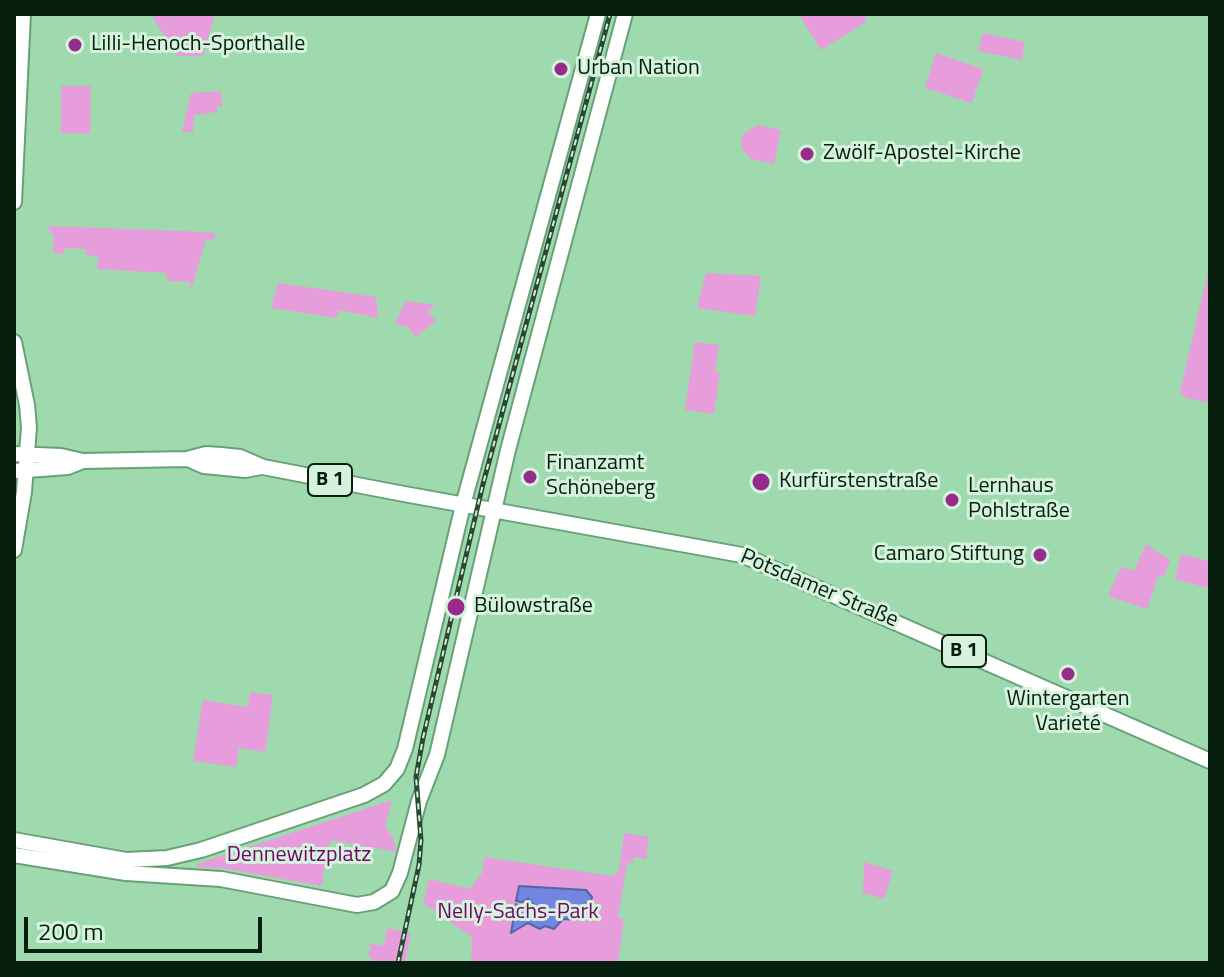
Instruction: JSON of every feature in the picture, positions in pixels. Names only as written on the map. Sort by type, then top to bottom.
[{"type":"main road","points":[[14,202],[23,14]]},
{"type":"main road","points":[[14,840],[126,860],[167,858],[201,850],[364,795],[391,777],[405,749],[463,505],[598,14]]},
{"type":"main road","points":[[14,855],[126,873],[221,879],[357,905],[374,902],[392,891],[400,873],[419,801],[437,755],[508,450],[625,14]]},
{"type":"main road","points":[[14,342],[29,415],[21,454],[14,550]]},
{"type":"main road","name":"Potsdamer Straße","points":[[21,454],[83,461],[187,459],[204,466],[245,470],[263,467],[750,557],[1210,761]]},
{"type":"main road","name":"Potsdamer Straße","points":[[20,471],[68,467],[83,461]]},
{"type":"green space","points":[[151,14],[215,14],[203,56],[177,56]]},
{"type":"green space","points":[[869,14],[866,22],[821,50],[800,16]]},
{"type":"green space","points":[[983,33],[1025,42],[1022,60],[978,51]]},
{"type":"green space","points":[[936,53],[983,69],[972,103],[925,88]]},
{"type":"green space","points":[[61,86],[91,86],[90,134],[61,133]]},
{"type":"green space","points":[[221,91],[222,106],[217,106],[217,112],[194,115],[193,132],[182,132],[191,93]]},
{"type":"green space","points":[[758,125],[781,130],[774,164],[751,159],[742,149],[744,133]]},
{"type":"green space","points":[[46,226],[216,233],[214,240],[206,239],[191,291],[190,282],[167,281],[167,273],[97,269],[98,256],[86,255],[86,249],[65,248],[64,254],[53,253],[54,236]]},
{"type":"green space","points":[[1210,263],[1210,403],[1186,398],[1180,392]]},
{"type":"green space","points":[[706,273],[761,276],[755,316],[697,308]]},
{"type":"green space","points":[[278,283],[376,297],[378,318],[339,310],[337,318],[271,308]]},
{"type":"green space","points":[[405,301],[435,305],[428,311],[436,321],[416,337],[408,327],[395,324]]},
{"type":"green space","points":[[695,342],[719,345],[715,371],[720,372],[714,414],[685,410]]},
{"type":"green space","points":[[1146,544],[1170,560],[1164,577],[1158,576],[1147,609],[1108,596],[1121,567],[1134,571]]},
{"type":"green space","points":[[1181,554],[1210,561],[1208,588],[1175,579]]},
{"type":"green space","points":[[250,692],[273,695],[265,752],[239,748],[236,767],[193,761],[203,700],[248,707]]},
{"type":"green space","name":"Dennewitzplatz","points":[[392,800],[385,827],[393,837],[397,852],[331,840],[326,852],[322,886],[221,868],[197,867],[197,864]]},
{"type":"green space","name":"Nelly-Sachs-Park","points":[[624,833],[649,837],[646,859],[634,857],[633,863],[627,863],[618,918],[624,919],[618,963],[471,963],[472,937],[423,903],[429,879],[470,889],[482,873],[484,857],[612,876],[619,871]]},
{"type":"green space","points":[[864,862],[893,871],[884,899],[863,893]]},
{"type":"green space","points":[[387,928],[411,933],[405,963],[371,963],[372,957],[368,956],[371,947],[368,944],[384,945]]},
{"type":"water","points":[[519,886],[586,890],[592,897],[588,912],[580,920],[563,919],[554,929],[545,926],[540,929],[528,923],[511,933],[516,904],[528,911],[534,905],[528,899],[516,901]]},
{"type":"railway","points":[[398,963],[419,865],[421,840],[416,777],[423,738],[483,484],[610,14]]},
{"type":"place","name":"Lilli-Henoch-Sporthalle","points":[[75,45]]},
{"type":"place","name":"Urban Nation","points":[[561,69]]},
{"type":"place","name":"Zwölf-Apostel-Kirche","points":[[807,154]]},
{"type":"place","name":"Finanzamt Schöneberg","points":[[530,477]]},
{"type":"place","name":"Kurfürstenstraße","points":[[761,482]]},
{"type":"place","name":"Lernhaus Pohlstraße","points":[[952,500]]},
{"type":"place","name":"Camaro Stiftung","points":[[1040,555]]},
{"type":"place","name":"Bülowstraße","points":[[456,607]]},
{"type":"place","name":"Wintergarten Varieté","points":[[1068,674]]}]
